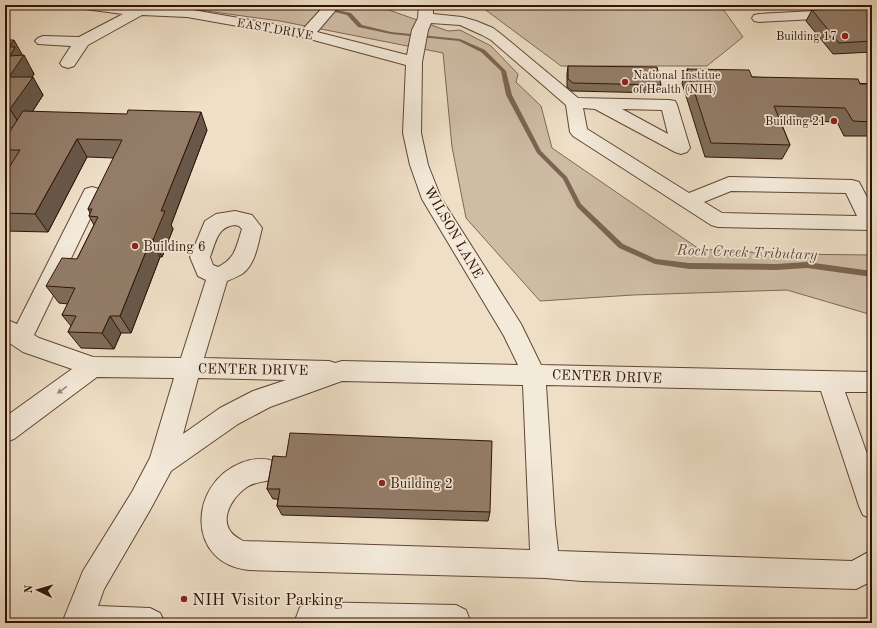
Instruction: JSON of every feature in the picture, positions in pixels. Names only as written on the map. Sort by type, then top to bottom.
[{"type":"street","name":"EAST DRIVE","points":[[85,5],[187,13],[308,34],[421,25],[453,19],[483,28],[496,37],[574,102]]},
{"type":"street","points":[[308,34],[332,5]]},
{"type":"street","points":[[68,63],[82,42],[139,10]]},
{"type":"street","points":[[759,18],[872,12]]},
{"type":"street","name":"WILSON LANE","points":[[421,25],[412,133],[418,165],[432,199],[514,331],[534,374]]},
{"type":"street","points":[[43,41],[82,42]]},
{"type":"street","points":[[597,103],[574,102],[579,132],[718,220],[871,222],[852,187],[729,184],[688,201]]},
{"type":"street","points":[[92,194],[13,333],[31,345],[93,367],[189,368],[218,276]]},
{"type":"street","points":[[5,432],[93,367]]},
{"type":"street","name":"CENTER DRIVE","points":[[77,622],[93,581],[141,501],[162,462],[189,368],[534,374],[830,383],[872,382]]},
{"type":"street","name":"CENTER DRIVE","points":[[162,462],[229,416],[262,399],[342,371]]},
{"type":"street","points":[[534,374],[540,524],[545,564]]},
{"type":"street","points":[[830,383],[872,506]]},
{"type":"street","points":[[264,470],[250,472],[238,478],[227,487],[218,499],[214,512],[214,526],[218,538],[226,548],[237,554],[251,556],[545,564],[582,567],[856,575],[872,564]]},
{"type":"street","points":[[309,623],[310,617],[456,620],[456,623]]},
{"type":"street","points":[[77,622],[150,623]]},
{"type":"shaded area","points":[[162,5],[375,5],[448,31],[460,30],[491,46],[518,74],[516,82],[541,106],[552,148],[699,249],[783,254],[872,255],[872,315],[787,290],[633,295],[540,301],[466,218],[452,147],[443,53],[280,21]]},
{"type":"shaded area","points":[[479,5],[776,5],[723,9],[743,37],[707,66],[561,66]]},
{"type":"building","points":[[872,7],[872,41],[839,43],[812,10]]},
{"type":"building","points":[[5,40],[14,40],[9,47],[15,47],[10,56],[24,55],[9,77],[33,77],[10,109],[5,109]]},
{"type":"building","points":[[568,66],[657,67],[661,85],[573,83],[568,79]]},
{"type":"building","name":"Building 21","points":[[687,69],[749,70],[752,77],[858,79],[860,84],[872,84],[872,122],[853,121],[845,108],[774,106],[790,145],[711,143]]},
{"type":"building","points":[[128,110],[201,112],[161,211],[165,211],[153,240],[151,239],[120,316],[110,316],[102,333],[68,332],[76,316],[62,315],[75,288],[46,286],[62,258],[77,259],[98,217],[89,216],[92,209],[88,209],[122,140],[77,139],[35,214],[5,213],[5,174],[20,150],[5,150],[5,139],[23,111],[127,114]]},
{"type":"building","name":"Building 2","points":[[290,433],[492,441],[490,512],[277,506],[280,489],[267,489],[273,456],[286,457]]},
{"type":"waterway","name":"Rock Creek Tributary","points":[[308,5],[349,14],[360,26],[391,33],[460,40],[483,51],[503,71],[509,95],[539,152],[565,178],[579,205],[621,246],[655,261],[689,266],[776,267],[807,265],[872,274]]},
{"type":"place","name":"Building 17","points":[[845,36]]},
{"type":"place","name":"National Institue of Health (NIH)","points":[[625,82]]},
{"type":"place","name":"Building 21","points":[[834,121]]},
{"type":"place","name":"Building 6","points":[[135,246]]},
{"type":"place","name":"Building 2","points":[[382,483]]},
{"type":"place","name":"NIH Visitor Parking","points":[[184,599]]}]
